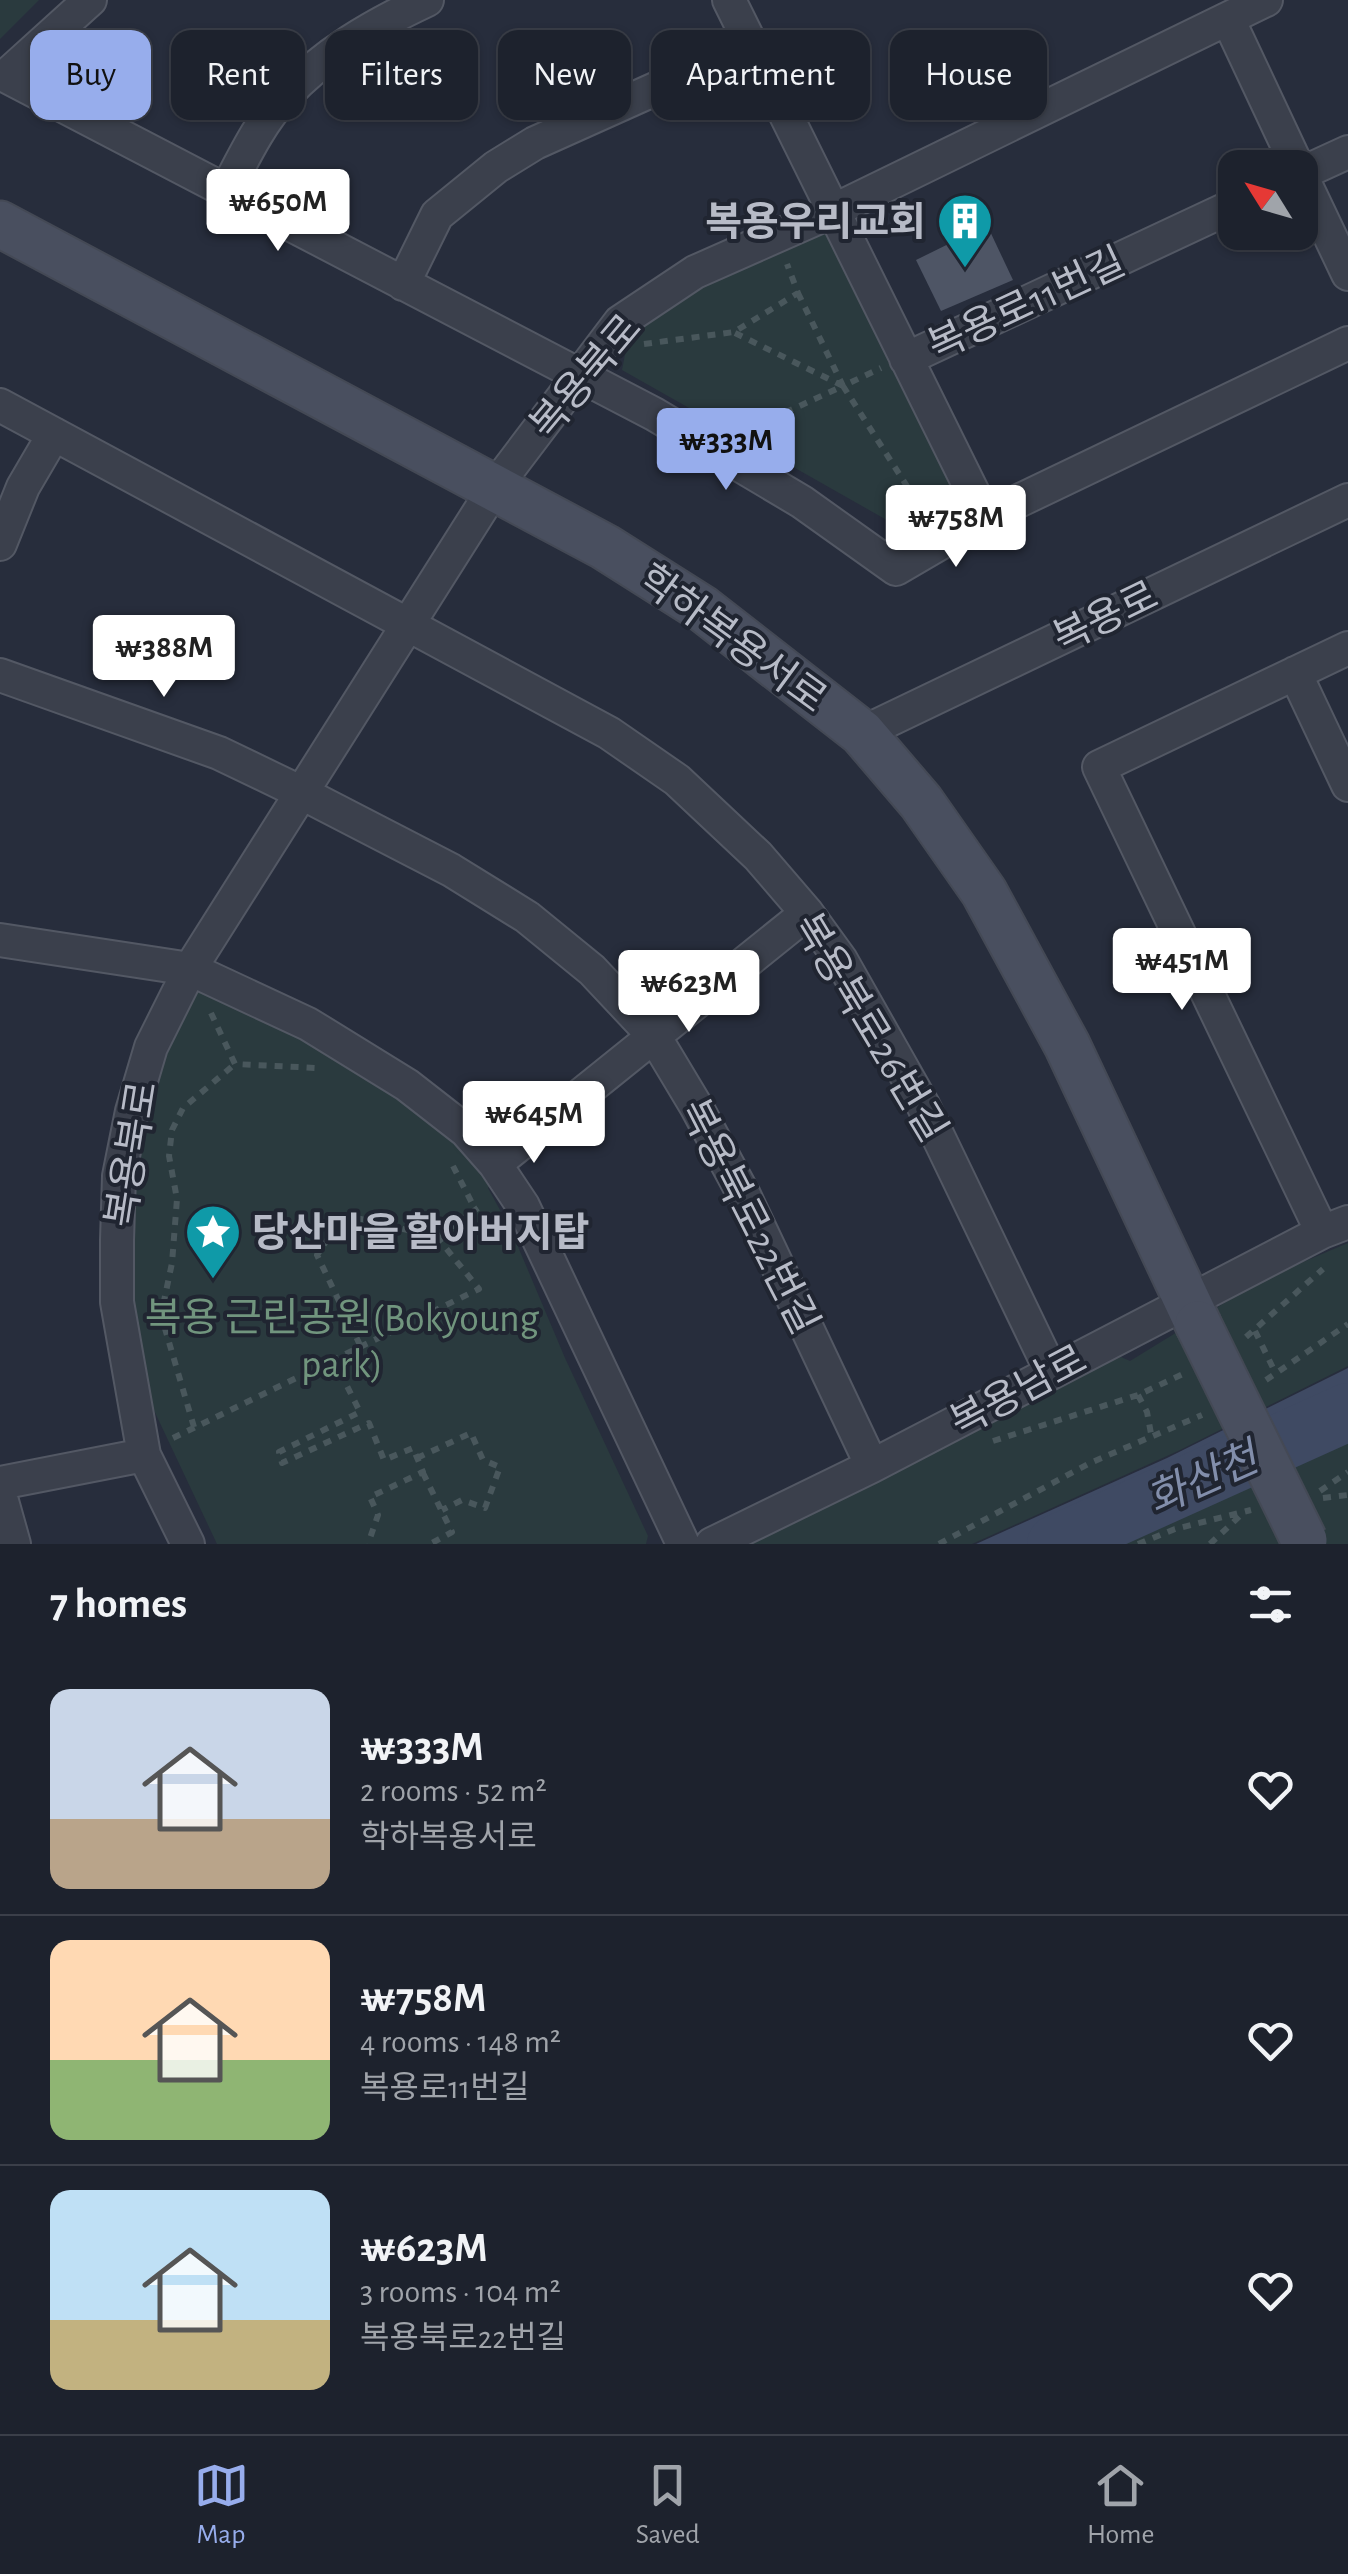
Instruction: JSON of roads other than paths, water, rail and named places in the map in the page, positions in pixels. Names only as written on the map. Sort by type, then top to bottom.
[{"type":"street","points":[[90,0],[6,76],[654,414],[802,502],[896,569],[985,517],[1348,343]]},
{"type":"street","points":[[226,191],[256,135],[283,98],[320,63],[366,29],[427,0]]},
{"type":"street","points":[[729,0],[744,30]]},
{"type":"street","name":"복용북로","points":[[188,1544],[144,1456],[117,1302],[119,1176],[132,1111],[151,1047],[190,969],[495,486],[620,322],[695,272],[833,211],[1266,0]]},
{"type":"street","points":[[1228,19],[1290,150]]},
{"type":"street","points":[[402,284],[437,216],[496,167],[535,143],[651,91]]},
{"type":"street","points":[[788,120],[901,360]]},
{"type":"street","points":[[1318,164],[1348,152]]},
{"type":"street","points":[[1318,210],[1348,274]]},
{"type":"street","name":"복용로11번길","points":[[985,517],[901,360],[1218,213]]},
{"type":"street","name":"학하복용서로","points":[[0,224],[605,547],[703,609],[862,733],[921,802],[984,892],[1066,1045],[1305,1542]]},
{"type":"street","points":[[0,404],[406,624]]},
{"type":"street","points":[[0,544],[23,487],[54,434]]},
{"type":"street","name":"복용로","points":[[862,733],[1348,500]]},
{"type":"street","name":"복용북로26번길","points":[[406,624],[609,733],[677,780],[758,856],[807,913],[840,960],[924,1105],[1052,1372]]},
{"type":"street","points":[[1335,1238],[1100,766],[1348,648]]},
{"type":"street","points":[[1295,673],[1348,786]]},
{"type":"street","points":[[0,675],[219,753],[300,792]]},
{"type":"street","name":"복용북로22번길","points":[[300,792],[451,870],[527,917],[592,970],[654,1036],[744,1195],[872,1466]]},
{"type":"street","points":[[495,1164],[807,913]]},
{"type":"street","points":[[0,940],[190,969],[308,1024],[407,1085],[466,1131],[524,1206],[684,1544]]},
{"type":"street","name":"복용남로","points":[[712,1544],[1052,1372],[1193,1313],[1335,1238]]},
{"type":"street","points":[[0,1483],[144,1456]]},
{"type":"street","points":[[0,1494],[14,1544]]},
{"type":"water","points":[[1348,1368],[1348,1408],[1063,1544],[976,1544],[1167,1458]]},
{"type":"waterway","name":"화산천","points":[[1056,1544],[1348,1412]]},
{"type":"place","name":"복용우리교회","points":[[965,270]]},
{"type":"place","name":"당산마을 할아버지탑","points":[[213,1281]]},
{"type":"park label","name":"복용 근린공원(Bokyoung park)","points":[[342,1340]]}]
